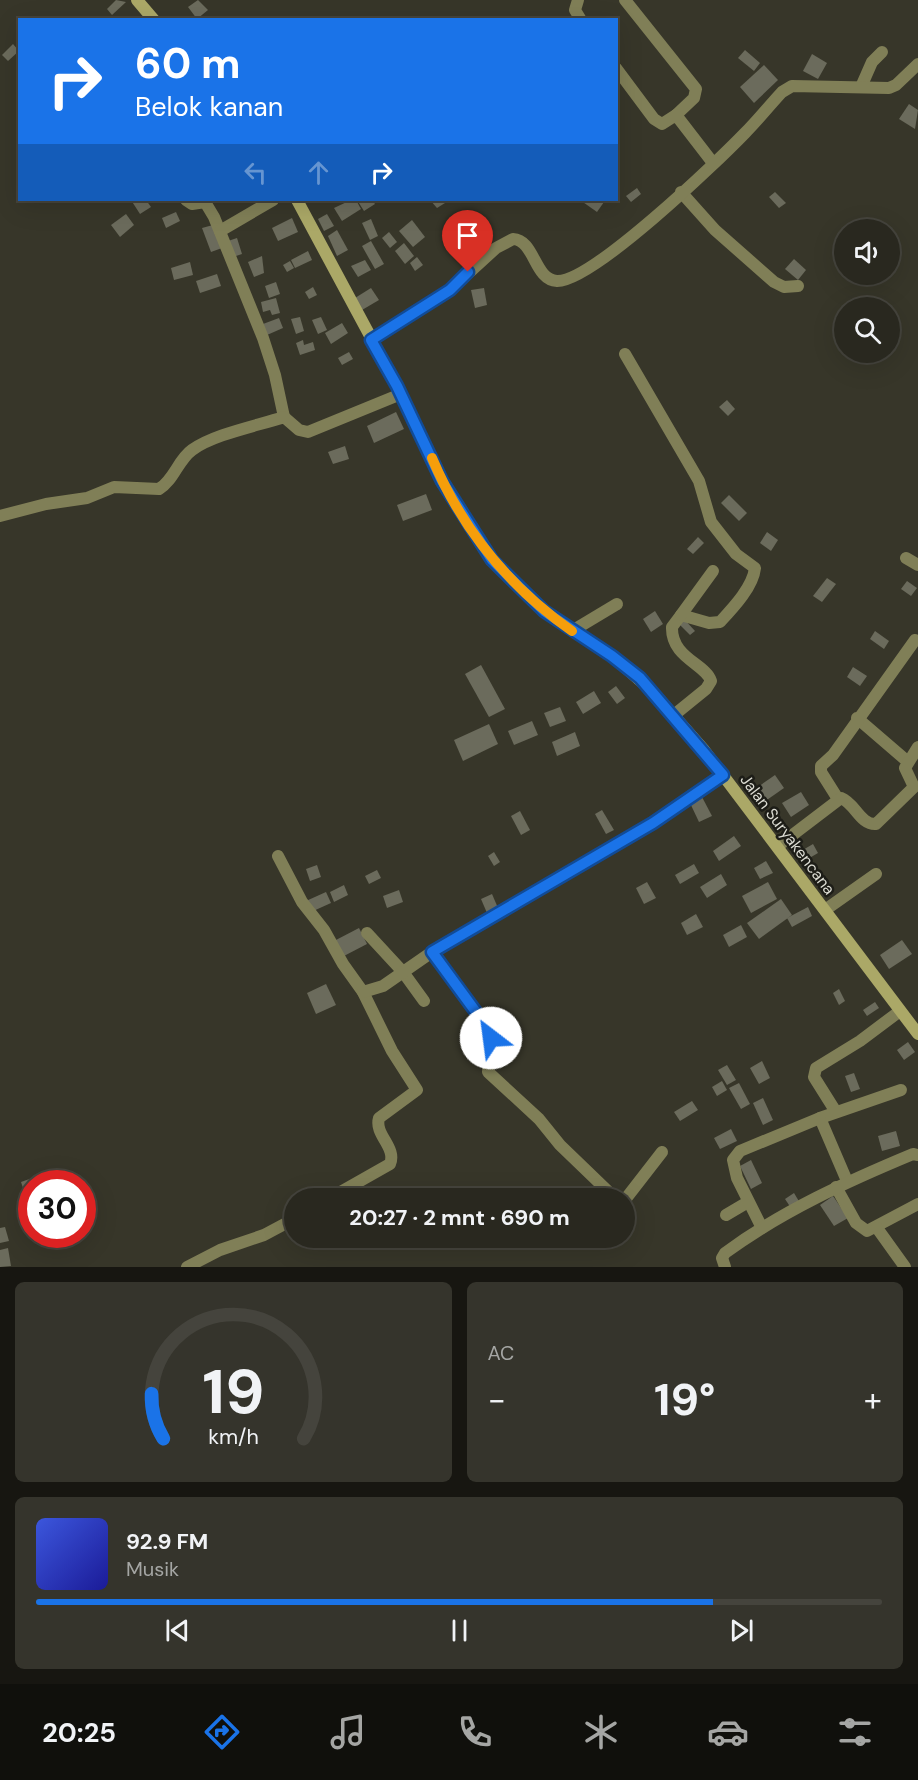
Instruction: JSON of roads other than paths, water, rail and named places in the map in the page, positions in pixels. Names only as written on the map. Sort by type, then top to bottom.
[{"type":"street","points":[[137,0],[152,18]]},
{"type":"street","points":[[578,0],[575,10],[580,18]]},
{"type":"street","points":[[618,71],[657,122],[664,123],[694,98],[696,90],[625,0]]},
{"type":"street","points":[[861,87],[872,62],[882,52]]},
{"type":"street","points":[[371,340],[450,290],[475,266],[508,241],[520,240],[546,276],[553,280],[564,280],[611,252],[713,163],[786,89],[797,85],[893,87],[918,64]]},
{"type":"street","points":[[676,115],[713,163]]},
{"type":"street","points":[[681,192],[715,230],[774,282],[784,287],[798,286]]},
{"type":"street","points":[[201,201],[208,204],[263,338],[275,375],[284,417],[299,430],[308,432],[401,394]]},
{"type":"street","points":[[220,231],[271,201]]},
{"type":"street","name":"Jalan Suryakencana","points":[[298,201],[401,394],[442,481],[484,549],[525,594],[572,631],[632,671],[674,715],[778,846],[918,1034]]},
{"type":"street","points":[[625,354],[699,481],[711,522],[736,554],[755,568],[741,597],[720,622],[709,623],[681,615]]},
{"type":"street","points":[[0,516],[46,504],[87,498],[114,488],[159,489],[193,449],[284,417]]},
{"type":"street","points":[[906,558],[918,565]]},
{"type":"street","points":[[674,715],[706,689],[711,681],[708,675],[688,660],[675,643],[672,627],[713,571]]},
{"type":"street","points":[[572,631],[617,604]]},
{"type":"street","points":[[915,640],[821,769],[838,799],[848,801],[867,822],[876,824],[914,787],[905,770],[907,761],[918,747]]},
{"type":"street","points":[[857,718],[907,761]]},
{"type":"street","points":[[363,992],[383,986],[432,952],[653,823],[723,775]]},
{"type":"street","points":[[778,846],[838,799]]},
{"type":"street","points":[[278,856],[302,902],[324,930],[343,964],[363,992],[392,1051],[417,1090],[379,1118],[379,1128],[392,1155],[390,1164],[348,1188]]},
{"type":"street","points":[[825,910],[876,874]]},
{"type":"street","points":[[367,933],[403,972],[424,1000]]},
{"type":"street","points":[[432,952],[487,1027],[491,1042],[488,1072],[539,1119],[560,1145],[605,1188]]},
{"type":"street","points":[[836,1112],[814,1077],[816,1068],[860,1041],[900,1011]]},
{"type":"street","points":[[762,1228],[732,1164],[735,1155],[820,1118],[901,1090]]},
{"type":"street","points":[[820,1118],[859,1227],[870,1232],[918,1204]]},
{"type":"street","points":[[634,1188],[662,1152]]},
{"type":"street","points":[[725,1267],[722,1262],[725,1253],[762,1228],[842,1184],[913,1154],[918,1155]]},
{"type":"street","points":[[726,1215],[748,1202]]},
{"type":"street","points":[[187,1267],[284,1224]]},
{"type":"street","points":[[877,1227],[905,1267]]}]
